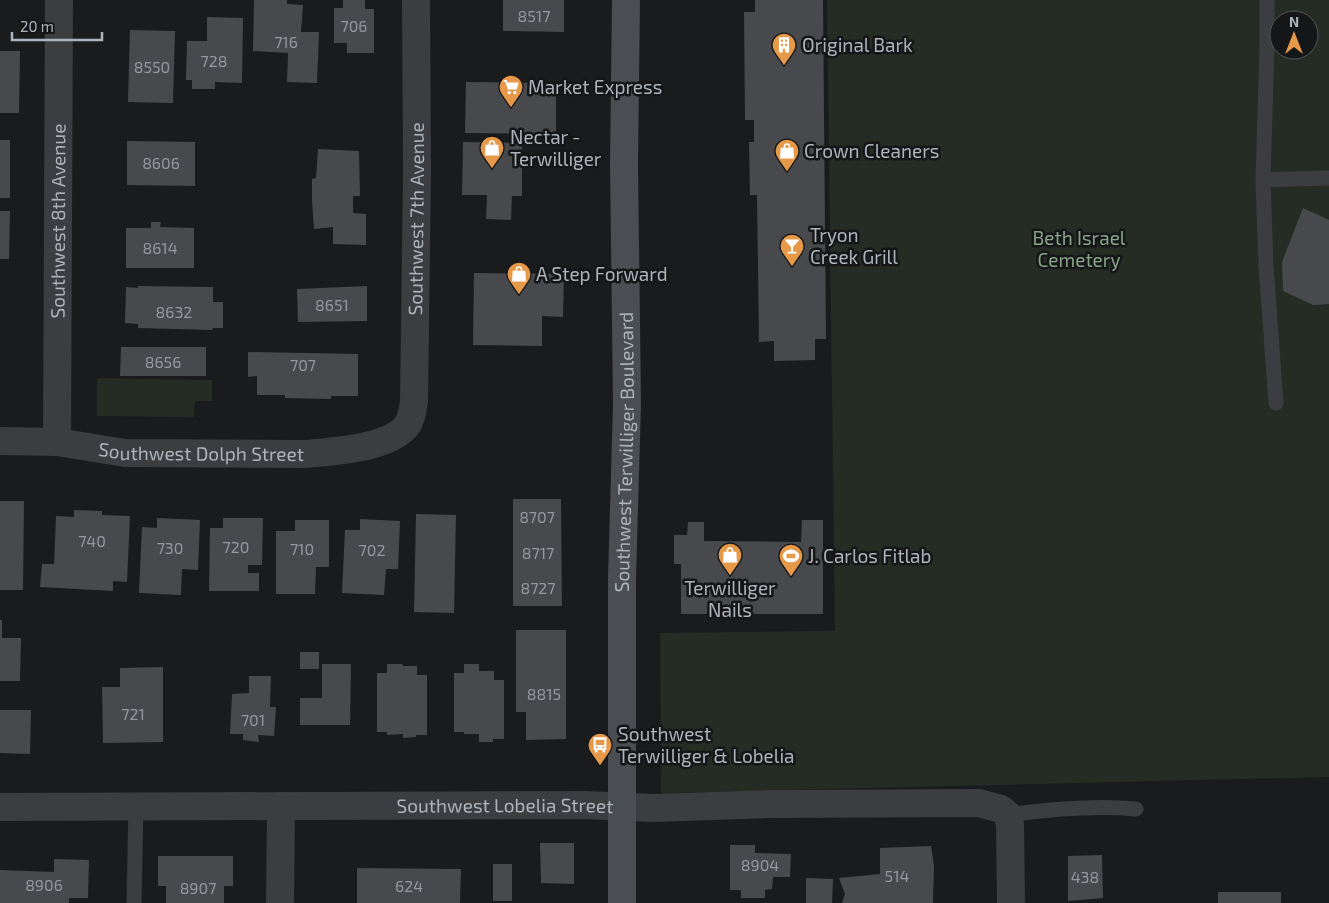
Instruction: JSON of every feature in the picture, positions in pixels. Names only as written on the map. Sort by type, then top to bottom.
[{"type":"main road","name":"Southwest Terwilliger Boulevard","points":[[622,903],[622,578],[627,404],[624,164],[626,0]]},
{"type":"street","name":"Southwest 8th Avenue","points":[[57,442],[59,0]]},
{"type":"street","name":"Southwest 7th Avenue","points":[[401,432],[408,424],[412,415],[414,401],[417,171],[416,0]]},
{"type":"street","name":"Southwest Dolph Street","points":[[0,441],[57,442],[125,453],[306,454],[370,445],[388,440],[401,432]]},
{"type":"street","name":"Southwest Lobelia Street","points":[[0,807],[585,805],[653,808],[772,804],[979,803],[1001,809],[1008,815]]},
{"type":"street","points":[[280,903],[281,806]]},
{"type":"street","points":[[1008,815],[1010,825],[1011,903]]},
{"type":"lane","points":[[1266,0],[1267,48],[1263,180],[1266,266],[1276,403]]},
{"type":"lane","points":[[1263,180],[1329,178]]},
{"type":"lane","points":[[134,903],[136,806]]},
{"type":"lane","points":[[1008,815],[1041,810],[1076,808],[1136,809]]},
{"type":"green space","name":"Beth Israel Cemetery","points":[[827,0],[1329,0],[1329,777],[661,793],[660,633],[835,631]]},
{"type":"green space","points":[[97,378],[212,380],[212,401],[195,401],[194,417],[97,416]]},
{"type":"building","points":[[254,0],[287,0],[287,4],[303,5],[301,32],[319,32],[317,83],[287,82],[288,53],[253,51]]},
{"type":"building","points":[[343,0],[365,0],[365,9],[374,9],[374,53],[347,53],[347,43],[334,43],[334,8],[343,8]]},
{"type":"building","points":[[503,0],[564,0],[564,32],[503,31]]},
{"type":"building","points":[[755,0],[823,0],[826,339],[815,339],[815,360],[774,361],[774,341],[759,342],[757,195],[750,195],[749,142],[754,142],[754,120],[745,120],[744,12],[755,12]]},
{"type":"building","points":[[207,17],[243,18],[242,83],[215,82],[215,89],[192,89],[192,80],[186,80],[187,41],[207,41]]},
{"type":"building","points":[[130,30],[175,31],[173,103],[128,102]]},
{"type":"building","points":[[0,51],[20,51],[19,113],[0,113]]},
{"type":"building","name":"Market Express","points":[[466,82],[556,83],[556,134],[465,133]]},
{"type":"building","points":[[0,140],[10,140],[10,198],[0,198]]},
{"type":"building","points":[[127,141],[195,142],[195,186],[127,185]]},
{"type":"building","name":"Nectar - Terwilliger","points":[[463,142],[522,143],[522,196],[512,196],[511,220],[486,219],[487,195],[462,195]]},
{"type":"building","points":[[318,149],[359,151],[360,196],[353,196],[353,213],[366,214],[366,245],[333,244],[333,227],[314,229],[312,179],[316,178]]},
{"type":"building","points":[[1303,208],[1329,220],[1329,304],[1313,305],[1283,291],[1282,262]]},
{"type":"building","points":[[0,211],[10,211],[9,259],[0,259]]},
{"type":"building","points":[[151,222],[161,222],[160,227],[194,228],[194,268],[126,268],[126,228],[151,228]]},
{"type":"building","name":"A Step Forward","points":[[474,273],[564,274],[563,317],[542,316],[542,346],[473,345]]},
{"type":"building","points":[[138,286],[213,287],[213,302],[223,302],[223,328],[213,328],[212,330],[138,328],[138,324],[125,323],[126,287],[138,288]]},
{"type":"building","points":[[367,286],[367,321],[298,322],[297,289]]},
{"type":"building","points":[[121,347],[206,347],[206,376],[120,376]]},
{"type":"building","points":[[248,352],[358,354],[358,396],[331,396],[331,399],[285,398],[285,395],[257,395],[257,376],[248,377]]},
{"type":"building","points":[[513,499],[561,499],[562,606],[513,606]]},
{"type":"building","points":[[0,501],[24,501],[23,590],[0,590]]},
{"type":"building","points":[[74,510],[102,511],[102,515],[130,516],[127,582],[113,581],[113,591],[40,587],[42,564],[54,564],[56,516],[74,517]]},
{"type":"building","points":[[416,514],[456,515],[454,613],[414,612]]},
{"type":"building","points":[[157,518],[200,520],[198,570],[182,569],[181,595],[139,593],[142,527],[157,528]]},
{"type":"building","points":[[223,518],[263,518],[262,565],[248,565],[248,573],[259,573],[259,591],[209,591],[210,528],[223,528]]},
{"type":"building","points":[[360,519],[400,521],[398,569],[386,569],[384,595],[342,593],[345,530],[360,530]]},
{"type":"building","points":[[295,520],[329,520],[329,567],[316,567],[315,594],[276,594],[276,531],[295,531]]},
{"type":"building","points":[[802,520],[823,520],[823,614],[681,614],[681,564],[674,564],[674,535],[687,535],[688,522],[704,522],[704,541],[801,542]]},
{"type":"building","points":[[0,620],[2,620],[2,638],[21,638],[20,681],[0,681]]},
{"type":"building","points":[[516,630],[566,630],[566,739],[526,740],[526,712],[516,712]]},
{"type":"building","points":[[300,652],[319,652],[319,669],[300,669]]},
{"type":"building","points":[[322,664],[351,664],[350,725],[300,725],[300,698],[322,698]]},
{"type":"building","points":[[387,664],[417,666],[417,675],[427,675],[427,735],[403,738],[403,734],[387,735],[387,732],[377,732],[377,673],[387,673]]},
{"type":"building","points":[[464,664],[479,664],[479,671],[494,671],[494,680],[504,680],[504,739],[493,739],[493,742],[479,742],[479,734],[454,732],[454,673],[464,673]]},
{"type":"building","points":[[163,667],[163,742],[103,743],[102,687],[120,687],[120,668]]},
{"type":"building","points":[[249,676],[271,676],[270,707],[276,707],[274,736],[258,735],[259,742],[243,740],[243,734],[230,734],[232,694],[249,693]]},
{"type":"building","points":[[0,710],[31,710],[30,754],[0,753]]},
{"type":"building","points":[[540,843],[574,843],[574,884],[541,883]]},
{"type":"building","points":[[730,845],[755,845],[755,853],[791,854],[790,877],[773,877],[772,889],[765,890],[765,898],[741,898],[741,890],[730,890]]},
{"type":"building","points":[[931,846],[934,866],[933,903],[842,903],[845,894],[839,878],[880,874],[880,848]]},
{"type":"building","points":[[1102,855],[1103,898],[1068,901],[1068,856]]},
{"type":"building","points":[[158,856],[233,856],[233,886],[224,886],[224,903],[166,903],[166,886],[158,886]]},
{"type":"building","points":[[54,859],[89,860],[88,898],[69,898],[69,903],[0,903],[0,870],[54,872]]},
{"type":"building","points":[[493,864],[512,864],[512,901],[493,901]]},
{"type":"building","points":[[357,868],[461,869],[460,903],[357,903]]},
{"type":"building","points":[[806,878],[833,879],[832,903],[806,903]]},
{"type":"building","points":[[1218,892],[1281,892],[1281,903],[1218,903]]},
{"type":"place","name":"Original Bark","points":[[784,66]]},
{"type":"place","name":"Market Express","points":[[511,108]]},
{"type":"place","name":"Nectar - Terwilliger","points":[[492,169]]},
{"type":"place","name":"Crown Cleaners","points":[[787,172]]},
{"type":"place","name":"Tryon Creek Grill","points":[[792,267]]},
{"type":"place","name":"A Step Forward","points":[[519,295]]},
{"type":"place","name":"Terwilliger Nails","points":[[730,576]]},
{"type":"place","name":"J. Carlos Fitlab","points":[[791,577]]},
{"type":"place","name":"Southwest Terwilliger & Lobelia","points":[[600,766]]}]
